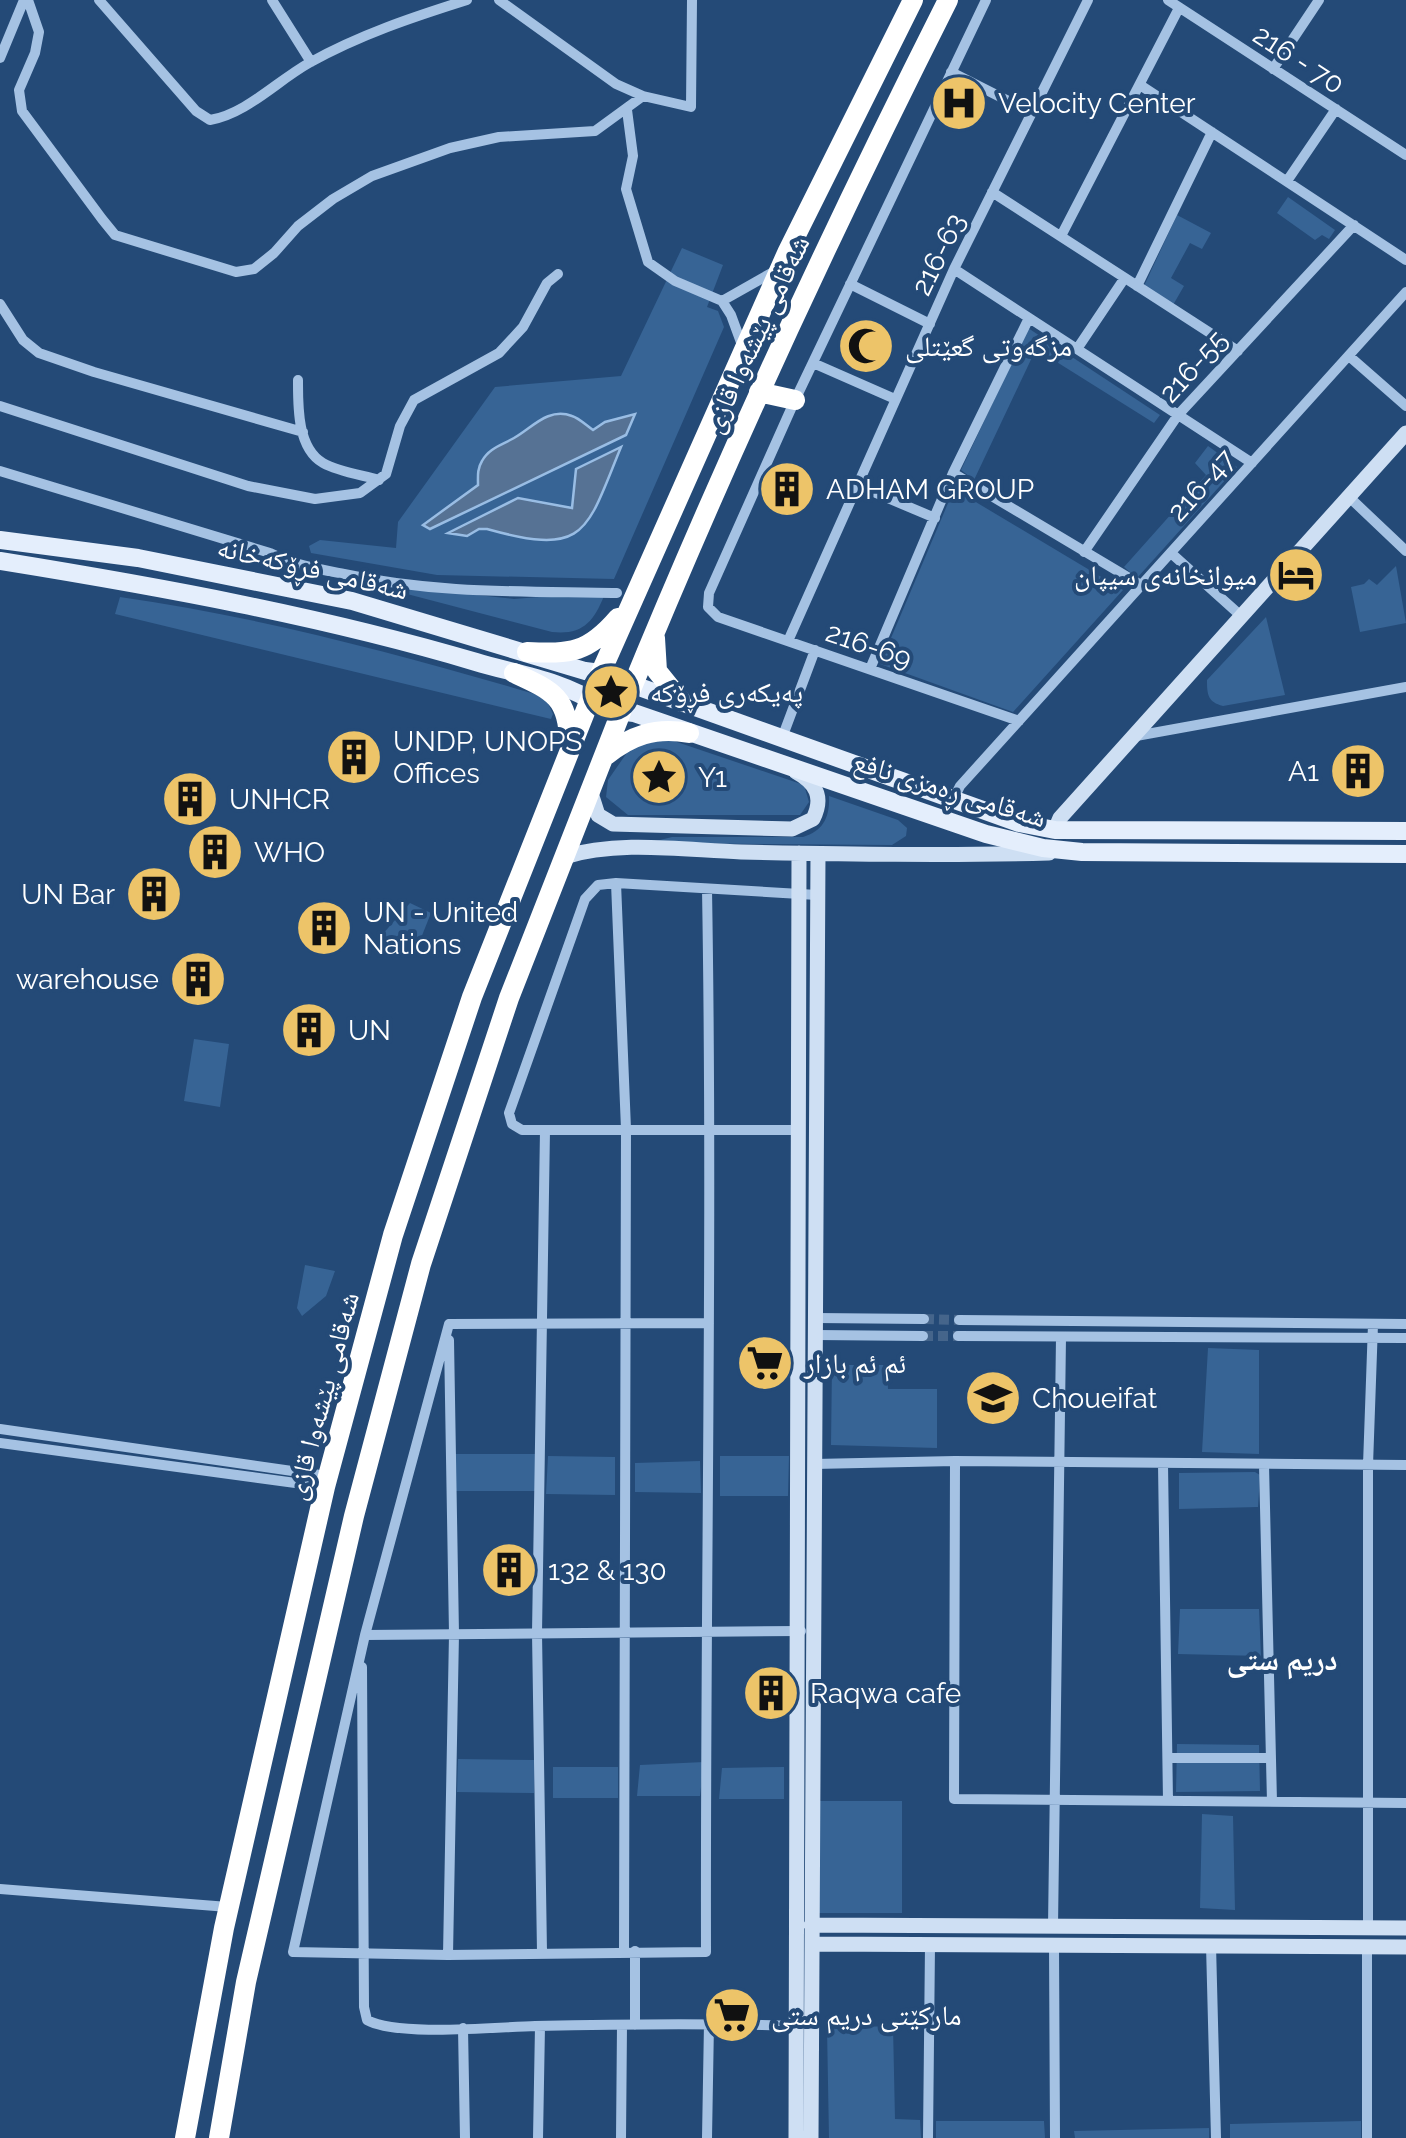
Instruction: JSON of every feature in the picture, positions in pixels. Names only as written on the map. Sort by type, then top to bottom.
[{"type":"highway","name":"شەقامی پێشەوا قازی","points":[[220,2138],[246,1982],[354,1516],[421,1264],[508,998],[603,758],[626,596],[780,268],[912,0]]},
{"type":"highway","name":"شەقامی پێشەوا قازی","points":[[185,2138],[228,1907],[326,1482],[393,1235],[454,1052],[568,756],[658,624],[759,392],[868,158],[948,0]]},
{"type":"highway","points":[[759,392],[795,400]]},
{"type":"highway","points":[[527,652],[559,654],[587,647],[602,636],[626,596]]},
{"type":"highway","points":[[658,624],[657,671],[676,700]]},
{"type":"highway","points":[[514,673],[545,687],[560,701],[569,729],[568,756]]},
{"type":"highway","points":[[603,758],[621,743],[647,732],[689,733]]},
{"type":"main road","name":"شەقامی فڕۆکەخانە","points":[[0,540],[138,558],[352,601],[527,652],[610,692]]},
{"type":"main road","name":"شەقامی فڕۆکەخانە","points":[[0,561],[298,614],[514,673],[610,692]]},
{"type":"main road","name":"شەقامی ڕەمزی نافع","points":[[610,692],[676,700],[1019,824],[1054,830],[1406,831]]},
{"type":"main road","name":"شەقامی ڕەمزی نافع","points":[[610,692],[689,733],[986,834],[1042,848],[1082,852],[1406,854]]},
{"type":"main road","points":[[662,722],[658,708],[676,700]]},
{"type":"street","points":[[0,58],[26,0]]},
{"type":"street","points":[[26,0],[40,32],[18,90],[22,111],[102,219],[115,235],[236,272],[254,269],[298,226],[372,176],[406,162],[500,137],[595,131],[642,96]]},
{"type":"street","points":[[98,0],[196,111],[210,120],[228,117],[311,62],[366,34],[467,0]]},
{"type":"street","points":[[272,0],[311,62]]},
{"type":"street","points":[[499,0],[616,84],[642,96],[691,107],[692,0]]},
{"type":"street","points":[[795,400],[986,0]]},
{"type":"street","name":"216-63","points":[[788,641],[954,269],[1088,0]]},
{"type":"street","name":"216 - 70","points":[[1168,0],[1406,155]]},
{"type":"street","points":[[1273,69],[1319,0]]},
{"type":"street","points":[[1061,236],[1180,8]]},
{"type":"street","points":[[951,72],[1032,113]]},
{"type":"street","points":[[1140,85],[1406,260]]},
{"type":"street","points":[[1286,181],[1336,109]]},
{"type":"street","points":[[627,110],[633,156],[626,188],[648,262],[675,282],[722,301],[743,350]]},
{"type":"street","points":[[1137,286],[1212,132]]},
{"type":"street","points":[[992,192],[1238,350]]},
{"type":"street","name":"216-55","points":[[1084,552],[1178,415],[1354,225]]},
{"type":"street","points":[[722,301],[780,268]]},
{"type":"street","points":[[954,269],[1252,463]]},
{"type":"street","points":[[0,406],[248,486],[315,499],[360,493],[386,474],[400,426],[414,400],[499,353],[523,327],[546,283],[558,274]]},
{"type":"street","points":[[1076,349],[1124,278]]},
{"type":"street","points":[[850,284],[930,324]]},
{"type":"street","name":"216-47","points":[[953,800],[960,786],[1406,292]]},
{"type":"street","points":[[0,304],[22,340],[39,353],[303,432]]},
{"type":"street","points":[[870,670],[953,473],[1029,318]]},
{"type":"street","points":[[1349,356],[1406,406]]},
{"type":"street","points":[[813,362],[895,400]]},
{"type":"street","points":[[298,380],[298,419],[310,448],[322,463],[379,480]]},
{"type":"street","name":"216-69","points":[[795,400],[709,593],[708,607],[718,617],[1019,721]]},
{"type":"street","points":[[1054,830],[1130,736],[1406,432]]},
{"type":"street","points":[[0,470],[270,552],[290,563],[387,584],[484,593],[626,596]]},
{"type":"street","points":[[953,473],[1142,585]]},
{"type":"street","points":[[857,486],[934,518]]},
{"type":"street","points":[[1348,496],[1406,551]]},
{"type":"street","points":[[1171,553],[1240,615]]},
{"type":"street","points":[[782,738],[814,650]]},
{"type":"street","points":[[1130,736],[1406,687]]},
{"type":"street","points":[[590,790],[596,812],[608,823],[801,827],[815,814],[818,796],[812,783],[787,767]]},
{"type":"street","points":[[646,849],[640,840],[642,834],[669,827]]},
{"type":"street","points":[[564,857],[593,850],[646,849],[818,854],[1082,852]]},
{"type":"street","points":[[799,853],[799,1130],[808,1287],[816,1326],[807,1382],[814,1464],[806,1631]]},
{"type":"street","points":[[810,2138],[804,1988],[807,1382],[818,854]]},
{"type":"street","points":[[616,883],[626,1129],[629,1951],[621,2138]]},
{"type":"street","points":[[799,1130],[516,1128],[510,1119],[510,1108],[585,898],[598,885],[818,896]]},
{"type":"street","points":[[449,1324],[365,1635],[293,1952],[448,1956],[706,1952],[705,1631],[712,1128],[708,889]]},
{"type":"street","points":[[542,1952],[536,1633],[545,1130]]},
{"type":"street","points":[[816,1326],[924,1320]]},
{"type":"street","points":[[959,1320],[1406,1324]]},
{"type":"street","points":[[449,1324],[709,1323]]},
{"type":"street","points":[[448,1956],[454,1634],[449,1324]]},
{"type":"street","points":[[1204,1324],[1204,1337]]},
{"type":"street","points":[[1368,1928],[1368,1465],[1374,1324]]},
{"type":"street","points":[[816,1326],[923,1336]]},
{"type":"street","points":[[958,1336],[1406,1338]]},
{"type":"street","points":[[1053,1927],[1061,1337]]},
{"type":"street","points":[[0,1429],[326,1482]]},
{"type":"street","points":[[0,1443],[326,1482]]},
{"type":"street","points":[[814,1464],[956,1460],[1406,1465]]},
{"type":"street","points":[[956,1460],[954,1799],[1406,1802]]},
{"type":"street","points":[[1163,1464],[1168,1800]]},
{"type":"street","points":[[1264,1465],[1272,1802]]},
{"type":"street","points":[[365,1635],[806,1631]]},
{"type":"street","points":[[362,1648],[367,2020],[379,2026],[463,2028],[709,2023],[797,2026]]},
{"type":"street","points":[[1168,1758],[1271,1758]]},
{"type":"street","points":[[0,1889],[228,1907]]},
{"type":"street","points":[[796,2138],[797,2026],[812,1944],[812,1924],[804,1894]]},
{"type":"street","points":[[812,1924],[1400,1928],[1400,1947],[812,1944]]},
{"type":"street","points":[[1016,1946],[1019,1926]]},
{"type":"street","points":[[1086,1927],[1086,1946]]},
{"type":"street","points":[[1336,1929],[1336,1947]]},
{"type":"street","points":[[1212,1945],[1216,2138]]},
{"type":"street","points":[[928,2138],[930,1946]]},
{"type":"street","points":[[1054,1946],[1055,2138]]},
{"type":"street","points":[[1367,1947],[1367,2138]]},
{"type":"street","points":[[707,2138],[709,2023]]},
{"type":"street","points":[[538,2138],[540,2026]]},
{"type":"street","points":[[463,2028],[466,2138]]},
{"type":"shaded area","points":[[1288,197],[1335,230],[1329,239],[1322,235],[1315,240],[1277,213]]},
{"type":"shaded area","points":[[1177,215],[1211,233],[1202,249],[1190,243],[1171,278],[1184,286],[1173,305],[1144,286]]},
{"type":"shaded area","points":[[682,248],[723,265],[707,307],[718,311],[724,327],[614,579],[437,575],[311,553],[309,546],[320,540],[396,548],[398,522],[495,387],[621,376]]},
{"type":"shaded area","points":[[1028,328],[1160,415],[1154,423],[1036,349],[974,480],[961,470]]},
{"type":"shaded area","points":[[563,414],[577,418],[593,430],[605,422],[635,414],[626,435],[430,529],[423,525],[478,485],[479,467],[488,453],[541,420]]},
{"type":"shaded area","points":[[1208,446],[1237,467],[1137,578],[1124,567],[1206,475],[1195,463]]},
{"type":"shaded area","points":[[621,447],[590,518],[564,538],[545,540],[487,529],[467,536],[448,533],[518,498],[572,508],[576,469]]},
{"type":"shaded area","points":[[954,489],[1123,590],[1013,712],[880,664]]},
{"type":"shaded area","points":[[1396,566],[1406,623],[1360,632],[1351,587],[1369,579],[1377,585]]},
{"type":"shaded area","points":[[411,588],[514,599],[604,596],[585,625],[552,632],[407,594]]},
{"type":"shaded area","points":[[120,597],[277,626],[432,665],[535,694],[547,701],[553,714],[551,719],[115,614]]},
{"type":"shaded area","points":[[1266,617],[1285,695],[1223,706],[1214,702],[1208,694],[1207,680]]},
{"type":"shaded area","points":[[668,739],[804,785],[809,802],[800,815],[628,815],[606,797],[608,780],[633,744]]},
{"type":"shaded area","points":[[829,796],[898,820],[907,828],[906,836],[892,845],[648,843],[672,837],[803,837],[824,822]]},
{"type":"shaded area","points":[[410,903],[431,913],[421,938],[409,944],[374,944]]},
{"type":"shaded area","points":[[194,1039],[229,1044],[220,1107],[184,1101]]},
{"type":"shaded area","points":[[305,1265],[335,1271],[326,1296],[302,1316],[297,1308]]},
{"type":"shaded area","points":[[1208,1348],[1259,1350],[1259,1454],[1202,1452]]},
{"type":"shaded area","points":[[832,1365],[887,1365],[888,1389],[937,1389],[937,1448],[831,1445]]},
{"type":"shaded area","points":[[450,1454],[538,1454],[538,1491],[450,1491]]},
{"type":"shaded area","points":[[548,1456],[615,1457],[615,1495],[546,1494]]},
{"type":"shaded area","points":[[720,1456],[789,1456],[788,1496],[720,1496]]},
{"type":"shaded area","points":[[700,1461],[701,1493],[635,1492],[635,1463]]},
{"type":"shaded area","points":[[1179,1473],[1260,1475],[1258,1507],[1179,1509]]},
{"type":"shaded area","points":[[1180,1609],[1259,1609],[1261,1656],[1178,1654]]},
{"type":"shaded area","points":[[1177,1744],[1259,1745],[1260,1791],[1176,1792]]},
{"type":"shaded area","points":[[458,1759],[535,1760],[534,1793],[457,1792]]},
{"type":"shaded area","points":[[704,1762],[700,1796],[637,1796],[640,1765]]},
{"type":"shaded area","points":[[553,1767],[618,1767],[618,1798],[553,1798]]},
{"type":"shaded area","points":[[784,1767],[784,1799],[719,1799],[722,1768]]},
{"type":"shaded area","points":[[817,1801],[902,1801],[902,1913],[817,1913]]},
{"type":"shaded area","points":[[1202,1814],[1233,1816],[1235,1910],[1200,1908]]},
{"type":"shaded area","points":[[893,2026],[895,2119],[920,2120],[921,2138],[829,2138],[827,2028]]},
{"type":"shaded area","points":[[936,2121],[1044,2121],[1045,2138],[936,2138]]},
{"type":"shaded area","points":[[1361,2121],[1361,2138],[1230,2138],[1230,2124]]},
{"type":"shaded area","points":[[1209,2128],[1209,2138],[1075,2138],[1074,2131]]},
{"type":"tunnel","points":[[924,1319],[959,1320]]},
{"type":"tunnel","points":[[923,1336],[958,1336]]},
{"type":"place","name":"Velocity Center","points":[[959,103]]},
{"type":"place","name":"مزگەوتی گعێتلی","points":[[866,346]]},
{"type":"place","name":"ADHAM GROUP","points":[[787,489]]},
{"type":"place","name":"میوانخانەی سیپان","points":[[1296,575]]},
{"type":"place","name":"پەیکەری فڕۆکە","points":[[611,692]]},
{"type":"place","name":"UNDP, UNOPS Offices","points":[[354,757]]},
{"type":"place","name":"A1","points":[[1358,771]]},
{"type":"place","name":"Y1","points":[[659,777]]},
{"type":"place","name":"UNHCR","points":[[190,799]]},
{"type":"place","name":"WHO","points":[[215,852]]},
{"type":"place","name":"UN Bar","points":[[154,894]]},
{"type":"place","name":"UN - United Nations","points":[[324,928]]},
{"type":"place","name":"warehouse","points":[[198,979]]},
{"type":"place","name":"UN","points":[[309,1030]]},
{"type":"place","name":"ئم ئم بازار","points":[[765,1363]]},
{"type":"place","name":"Choueifat","points":[[993,1398]]},
{"type":"place","name":"132 & 130","points":[[509,1570]]},
{"type":"place","name":"Raqwa cafe","points":[[771,1693]]},
{"type":"place","name":"مارکێتی دریم ستی","points":[[732,2015]]},
{"type":"district","name":"دریم ستی","points":[[1282,1660]]}]
